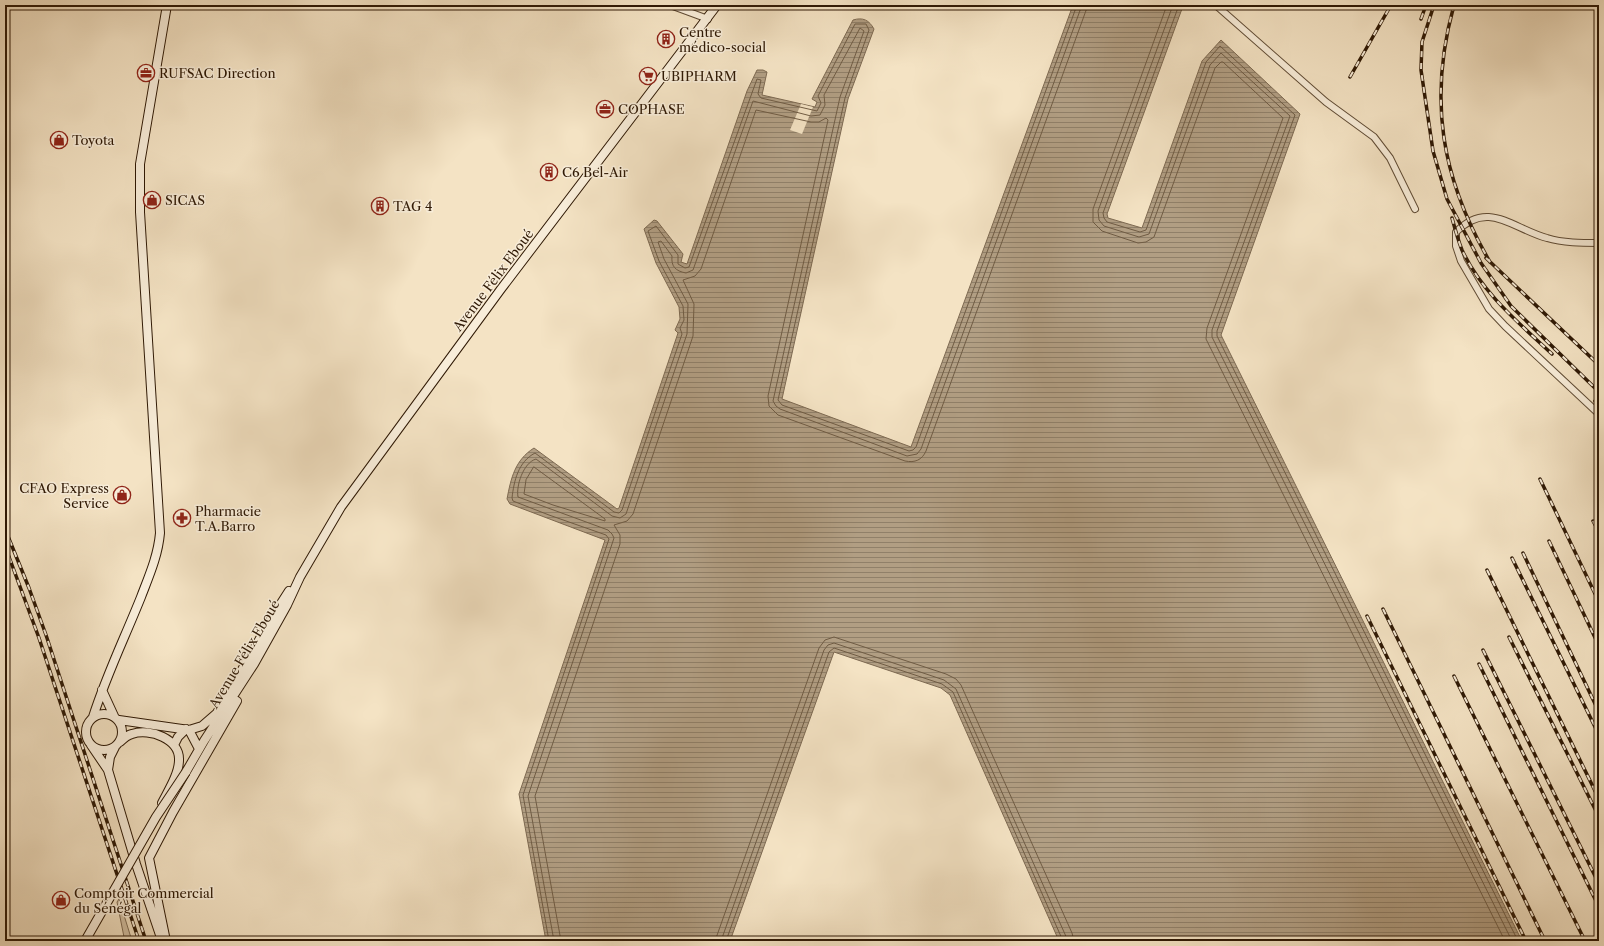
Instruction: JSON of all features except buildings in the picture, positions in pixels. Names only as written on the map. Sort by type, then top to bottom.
[{"type":"street","points":[[162,941],[136,864],[108,770],[87,738],[86,730],[93,717],[102,690],[128,630],[155,560],[160,533],[140,212],[140,172],[167,5]]},
{"type":"street","points":[[670,5],[708,19]]},
{"type":"street","name":"Avenue Félix Eboué","points":[[156,817],[186,772],[198,749],[254,664],[287,605],[300,577],[340,507],[501,289],[708,19],[717,5]]},
{"type":"street","points":[[1218,8],[1326,102],[1374,137],[1390,158],[1415,209]]},
{"type":"street","points":[[1599,243],[1561,241],[1547,238],[1492,216],[1475,218],[1464,224],[1456,232],[1456,246],[1461,261],[1489,309],[1599,414]]},
{"type":"street","name":"Avenue Félix Eboué","points":[[204,741],[217,712],[273,616],[300,577]]},
{"type":"street","points":[[166,941],[149,858],[172,812],[238,699],[254,664]]},
{"type":"street","points":[[102,690],[123,733],[110,757],[108,770]]},
{"type":"street","points":[[174,745],[178,737],[188,730],[206,724],[217,712]]},
{"type":"street","points":[[93,717],[104,713],[116,718],[188,730]]},
{"type":"street","points":[[188,730],[198,749]]},
{"type":"street","points":[[85,941],[156,817],[176,772],[179,759],[174,745],[160,736],[142,733],[131,734],[117,744],[103,750],[91,745]]},
{"type":"street","points":[[136,864],[149,858]]},
{"type":"shaded area","points":[[119,899],[132,941],[126,941],[124,937],[117,902]]},
{"type":"water","points":[[1073,5],[1183,6],[1107,214],[1108,218],[1142,228],[1202,61],[1221,40],[1300,114],[1221,335],[1522,941],[1059,941],[950,695],[941,688],[834,652],[730,941],[546,941],[519,794],[605,540],[510,504],[507,499],[512,477],[518,464],[522,458],[534,448],[617,509],[619,508],[678,333],[675,330],[680,319],[679,307],[656,263],[644,229],[654,220],[657,221],[683,254],[681,262],[687,264],[747,91],[757,70],[767,72],[762,95],[815,107],[817,102],[812,99],[853,20],[863,19],[868,21],[874,29],[848,99],[782,399],[911,447]]},
{"type":"pier","points":[[801,104],[813,107],[802,134],[790,130]]},
{"type":"railway","points":[[1350,77],[1391,5]]},
{"type":"railway","points":[[1421,19],[1426,5]]},
{"type":"railway","points":[[1434,5],[1422,42],[1421,70],[1433,151],[1447,199],[1481,263],[1511,306],[1599,392]]},
{"type":"railway","points":[[1454,5],[1446,40],[1442,73],[1441,105],[1444,137],[1450,169],[1460,200],[1473,231],[1490,262]]},
{"type":"railway","points":[[1452,218],[1462,250],[1470,266],[1480,280],[1514,319],[1552,354]]},
{"type":"railway","points":[[1486,258],[1599,365]]},
{"type":"railway","points":[[1595,401],[1599,405]]},
{"type":"railway","points":[[1540,479],[1599,602]]},
{"type":"railway","points":[[1593,521],[1599,532]]},
{"type":"railway","points":[[5,529],[46,635],[146,941]]},
{"type":"railway","points":[[1549,541],[1599,646]]},
{"type":"railway","points":[[5,546],[39,638],[139,941]]},
{"type":"railway","points":[[1523,553],[1599,712]]},
{"type":"railway","points":[[1512,558],[1599,735]]},
{"type":"railway","points":[[1487,570],[1599,799]]},
{"type":"railway","points":[[1383,609],[1545,941]]},
{"type":"railway","points":[[1367,616],[1526,941]]},
{"type":"railway","points":[[1509,637],[1599,817]]},
{"type":"railway","points":[[1483,650],[1599,884]]},
{"type":"railway","points":[[1479,664],[1599,907]]},
{"type":"railway","points":[[1454,676],[1585,941]]},
{"type":"place","name":"Centre médico-social","points":[[666,39]]},
{"type":"place","name":"RUFSAC Direction","points":[[146,73]]},
{"type":"place","name":"UBIPHARM","points":[[648,76]]},
{"type":"place","name":"COPHASE","points":[[605,109]]},
{"type":"place","name":"Toyota","points":[[59,140]]},
{"type":"place","name":"C6 Bel-Air","points":[[549,172]]},
{"type":"place","name":"SICAS","points":[[152,200]]},
{"type":"place","name":"TAG 4","points":[[380,206]]},
{"type":"place","name":"CFAO Express Service","points":[[122,495]]},
{"type":"place","name":"Pharmacie T.A.Barro","points":[[182,518]]},
{"type":"place","name":"Comptoir Commercial du Sénégal","points":[[61,900]]}]
